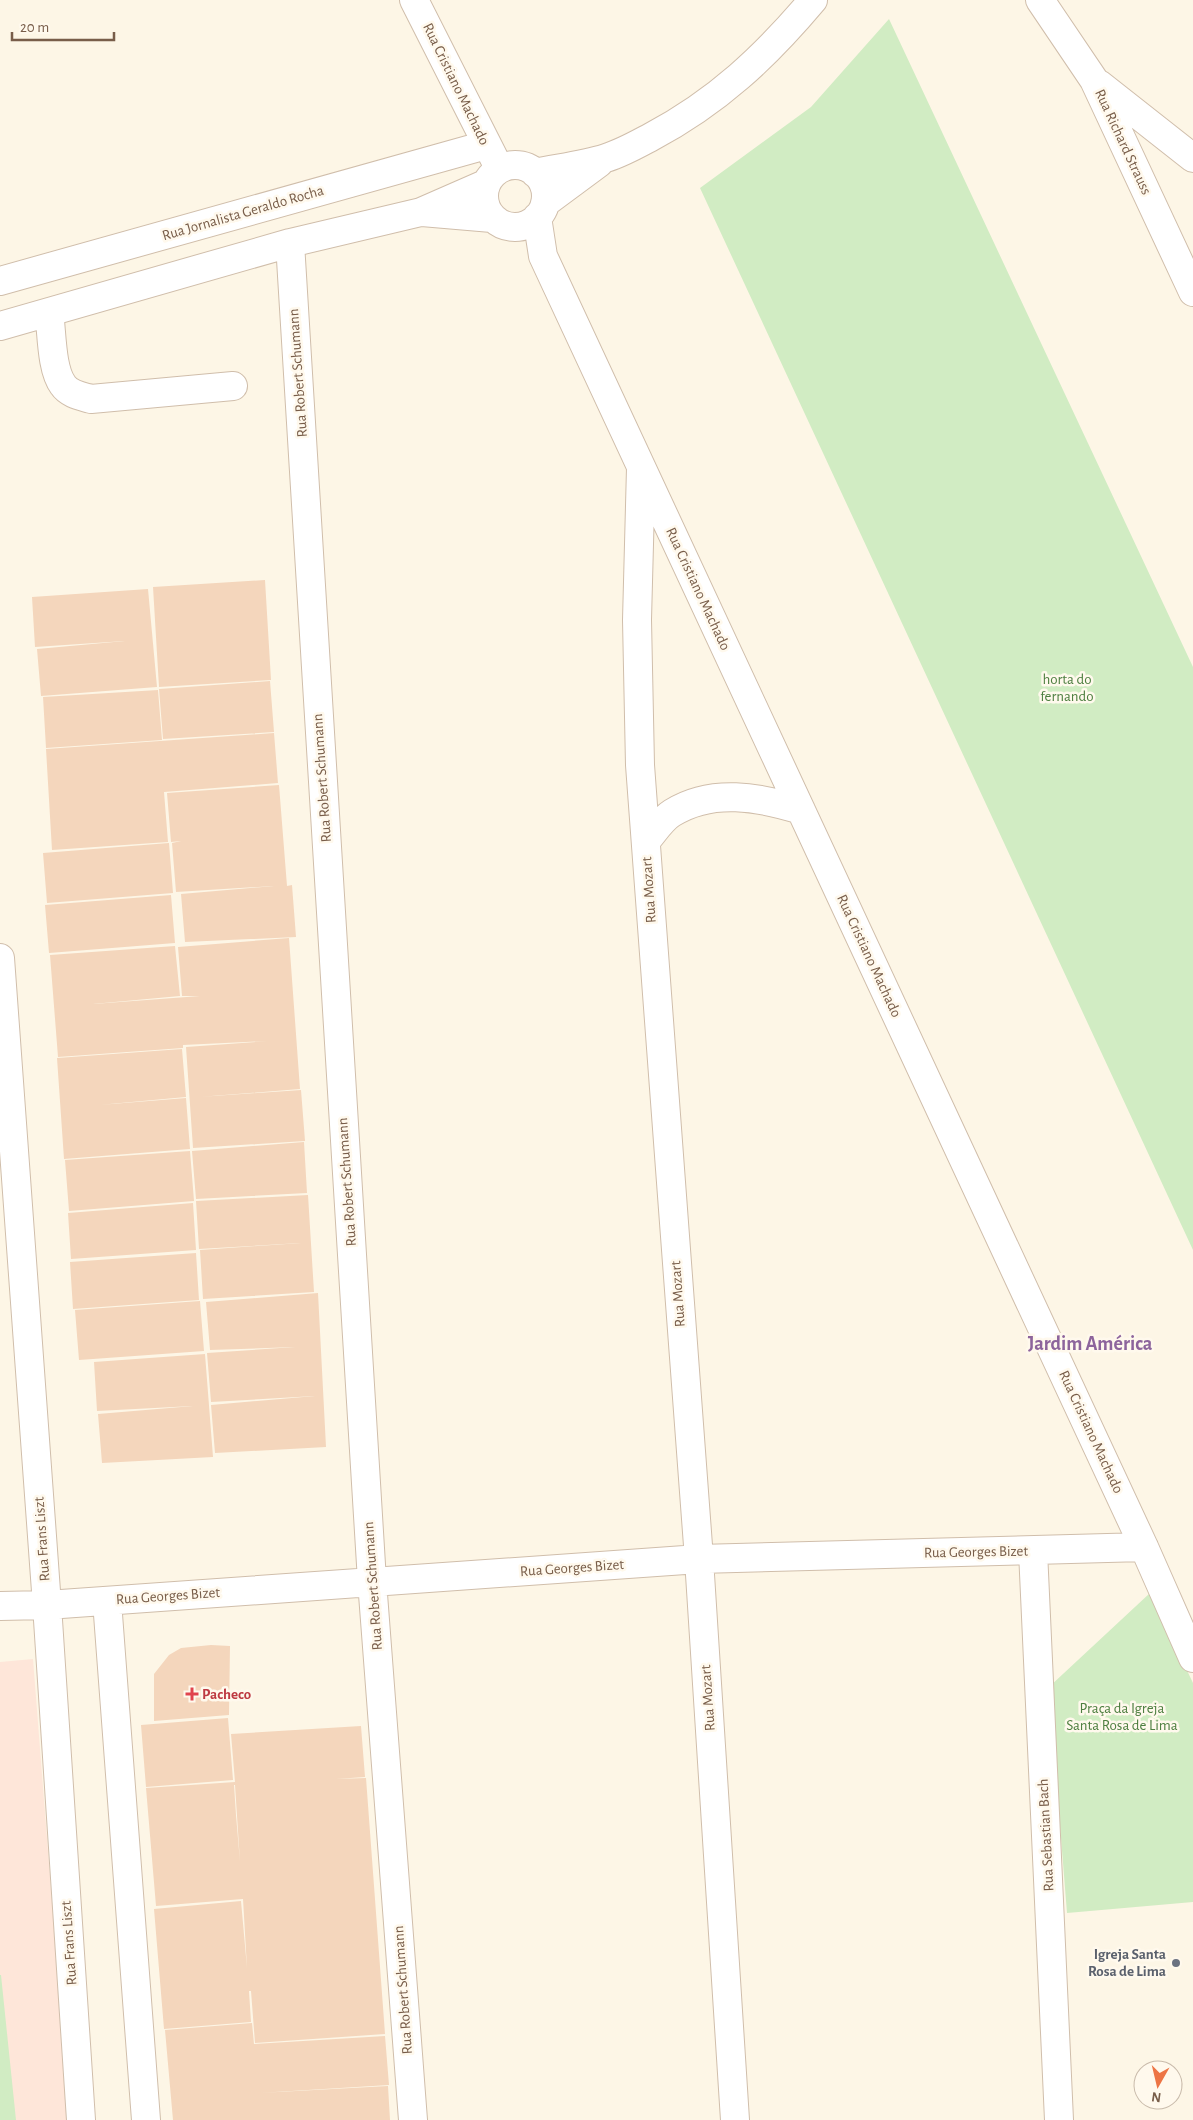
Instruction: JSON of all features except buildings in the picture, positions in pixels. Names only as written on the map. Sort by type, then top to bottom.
[{"type":"street","name":"Rua Cristiano Machado","points":[[414,0],[490,166]]},
{"type":"street","points":[[535,173],[620,154],[712,100],[750,68],[785,34],[813,0]]},
{"type":"street","name":"Rua Richard Strauss","points":[[1040,0],[1094,80],[1193,292]]},
{"type":"street","points":[[1094,80],[1193,158]]},
{"type":"street","points":[[421,212],[525,225],[604,159]]},
{"type":"street","points":[[0,326],[290,243],[421,212],[490,166],[518,165],[535,173],[544,186],[541,210]]},
{"type":"street","points":[[490,166],[484,202],[501,222]]},
{"type":"street","name":"Rua Jornalista Geraldo Rocha","points":[[0,281],[490,166]]},
{"type":"street","name":"Rua Cristiano Machado","points":[[541,210],[543,256],[1144,1547],[1193,1658]]},
{"type":"street","name":"Rua Cristiano Machado","points":[[501,222],[543,256]]},
{"type":"street","name":"Rua Robert Schumann","points":[[290,243],[372,1581],[413,2120]]},
{"type":"street","points":[[49,312],[57,371],[64,386],[75,395],[91,399],[234,386]]},
{"type":"street","name":"Rua Mozart","points":[[641,468],[637,620],[640,765],[699,1559],[735,2120]]},
{"type":"street","points":[[646,841],[671,813],[701,800],[734,797],[751,798],[768,800],[801,810]]},
{"type":"street","name":"Rua Frans Liszt","points":[[0,958],[47,1605],[81,2120]]},
{"type":"street","name":"Rua Georges Bizet","points":[[0,1606],[107,1601],[699,1559],[1144,1547]]},
{"type":"street","name":"Rua Sebastian Bach","points":[[1033,1551],[1059,2120]]},
{"type":"street","points":[[107,1601],[146,2120]]},
{"type":"shaded area","points":[[33,1659],[69,2120],[0,2120],[0,1662]]},
{"type":"green space","name":"horta do fernando","points":[[889,19],[1193,667],[1193,1250],[700,188],[811,107]]},
{"type":"green space","name":"Praça da Igreja Santa Rosa de Lima","points":[[1150,1593],[1193,1683],[1193,1902],[1067,1913],[1049,1687]]},
{"type":"green space","points":[[1,1975],[16,2120],[0,2120]]},
{"type":"place","name":"Pacheco","points":[[192,1694]]},
{"type":"place","name":"Igreja Santa Rosa de Lima","points":[[1176,1963]]},
{"type":"district","name":"Jardim América","points":[[1090,1344]]}]
